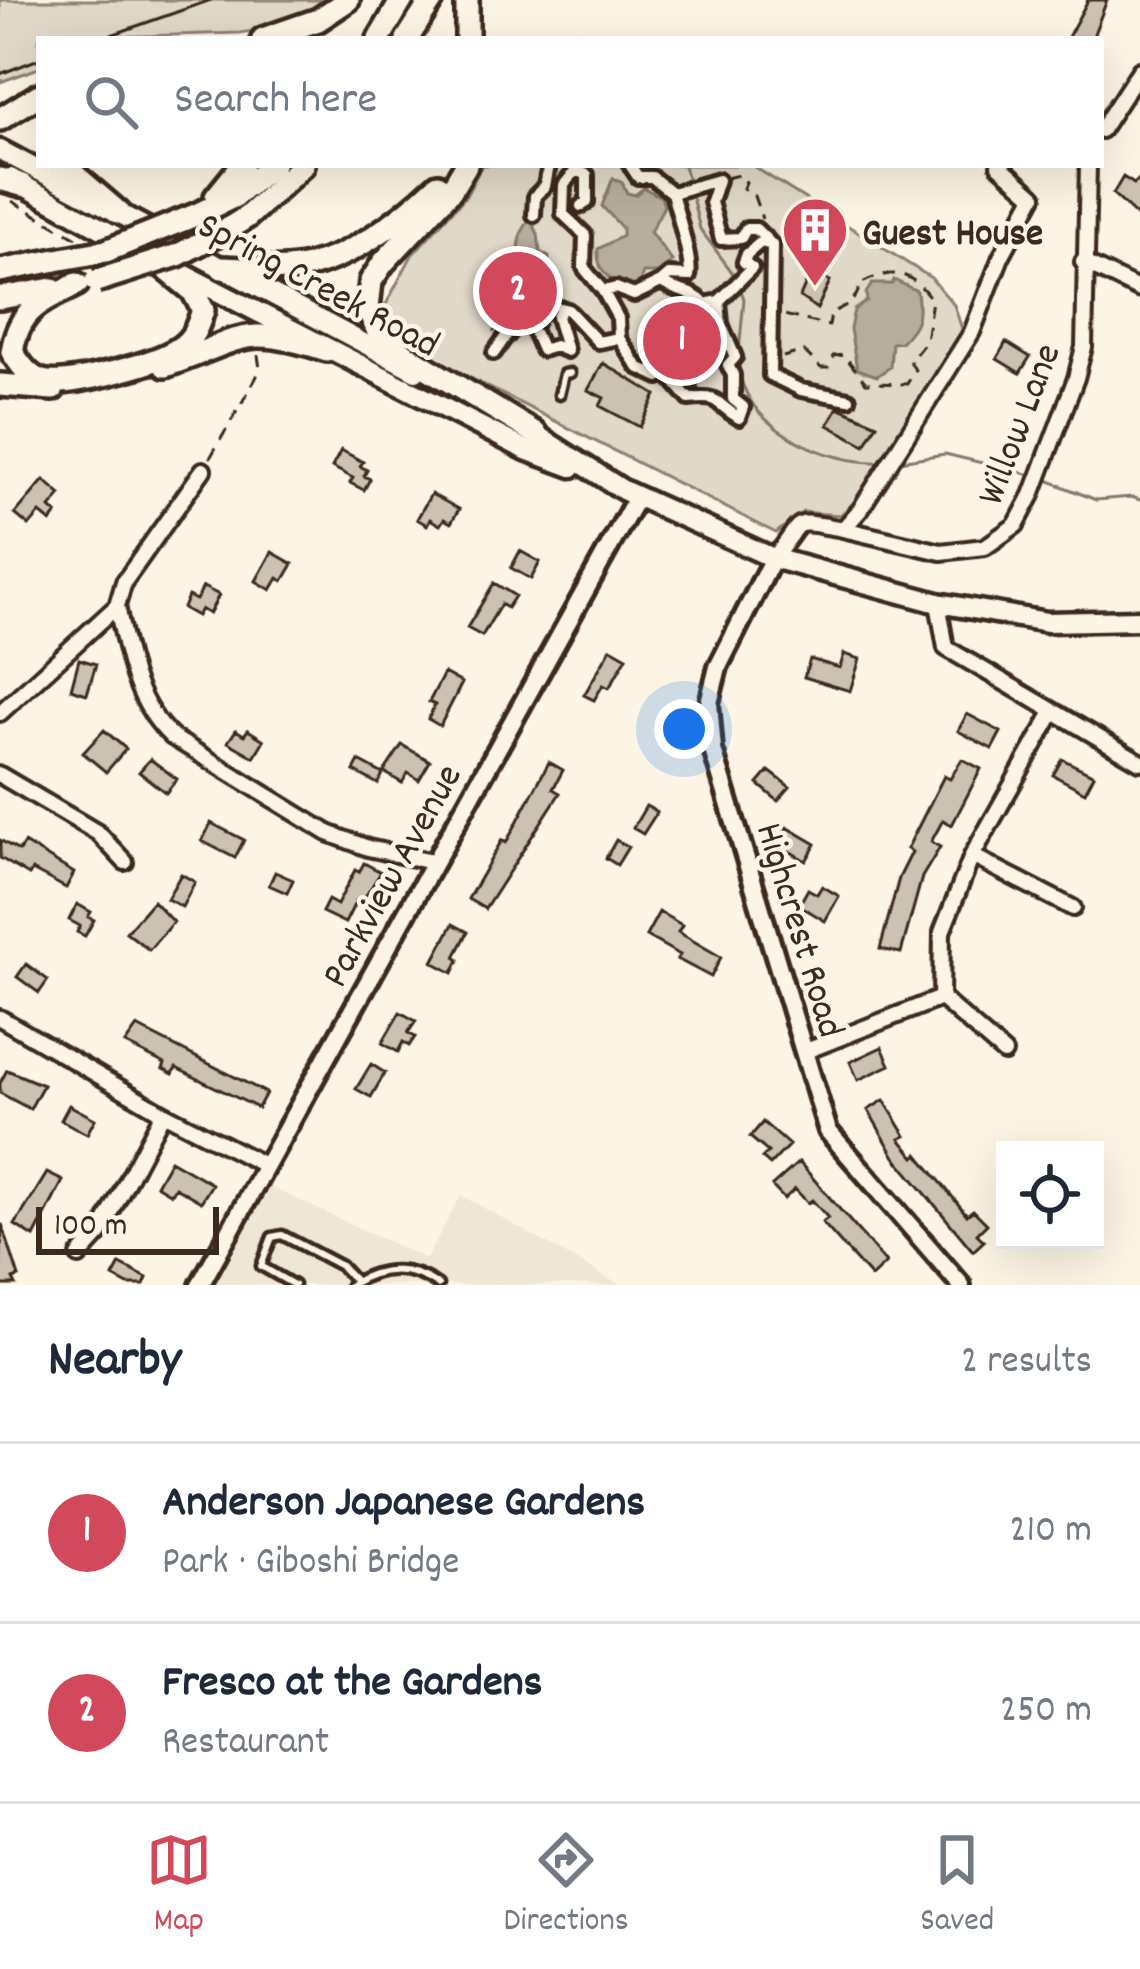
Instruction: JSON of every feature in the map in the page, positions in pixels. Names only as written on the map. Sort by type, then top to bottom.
[{"type":"main road","points":[[271,36],[317,20],[348,0]]},
{"type":"main road","points":[[381,36],[402,0]]},
{"type":"main road","points":[[409,36],[432,0]]},
{"type":"main road","points":[[467,0],[467,36]]},
{"type":"main road","points":[[0,119],[36,97]]},
{"type":"main road","name":"Spring Creek Road","points":[[0,150],[535,433],[604,480]]},
{"type":"main road","points":[[67,168],[118,212]]},
{"type":"main road","points":[[201,213],[239,168]]},
{"type":"main road","points":[[0,272],[106,251],[235,196],[269,168]]},
{"type":"main road","points":[[239,222],[300,168]]},
{"type":"main road","points":[[0,298],[87,282],[178,255],[278,202],[315,168]]},
{"type":"main road","points":[[223,268],[311,266],[358,245],[415,207],[450,168]]},
{"type":"main road","points":[[464,168],[451,190],[383,263],[371,281],[368,309],[379,334],[409,357],[535,433]]},
{"type":"main road","name":"Spring Creek Road","points":[[8,179],[327,350],[526,450],[604,480],[772,558],[938,603],[1047,622],[1140,620]]},
{"type":"main road","points":[[87,282],[34,306],[19,323],[12,352],[26,372],[46,382],[118,372],[177,350],[196,332],[203,310],[193,291],[148,254]]},
{"type":"main road","points":[[0,261],[56,260]]},
{"type":"main road","points":[[0,386],[66,389],[121,381],[189,358],[217,343],[253,335],[282,335],[327,350]]},
{"type":"street","points":[[1104,125],[1140,70]]},
{"type":"street","points":[[534,215],[535,196],[545,186],[548,168]]},
{"type":"street","points":[[574,168],[564,185],[563,214],[585,235],[584,268],[618,318],[619,338],[638,368],[658,377],[684,357]]},
{"type":"street","points":[[576,168],[586,176],[587,202],[581,206]]},
{"type":"street","points":[[632,168],[638,177],[646,174],[675,192],[713,180],[711,202],[721,238],[741,238],[746,230],[756,229],[769,241],[770,375],[814,393],[849,399]]},
{"type":"street","points":[[772,558],[798,524],[844,529],[886,471],[972,332],[1001,257],[1034,196],[1002,168]]},
{"type":"street","name":"Willow Lane","points":[[844,529],[916,548],[961,552],[985,547],[1016,525],[1032,495],[1084,347],[1088,168]]},
{"type":"street","points":[[603,291],[616,288],[634,295],[669,275],[692,273],[679,233],[675,192]]},
{"type":"street","points":[[722,298],[721,324],[735,357],[728,364],[734,375],[733,399],[743,407],[739,418],[716,398],[701,394],[688,399],[667,368],[662,339],[702,307],[722,298],[752,268],[744,262],[747,254],[769,241]]},
{"type":"street","points":[[1083,262],[1140,290]]},
{"type":"street","points":[[661,282],[672,290],[693,292],[707,325],[721,324]]},
{"type":"street","points":[[535,334],[542,350],[555,346],[567,351],[558,326],[561,308],[598,342],[619,338]]},
{"type":"street","points":[[494,353],[506,335]]},
{"type":"street","points":[[203,470],[124,581],[117,606],[142,700],[155,722],[172,737],[328,832],[368,848],[432,862]]},
{"type":"street","name":"Parkview Avenue","points":[[200,1285],[637,497]]},
{"type":"street","name":"Highcrest Road","points":[[772,558],[718,667],[709,703],[713,750],[829,1131],[961,1285]]},
{"type":"street","points":[[938,603],[946,649],[1140,762]]},
{"type":"street","points":[[0,713],[117,606]]},
{"type":"street","points":[[1004,1053],[941,998],[942,932],[972,856],[1052,714]]},
{"type":"street","points":[[0,776],[98,833],[124,862]]},
{"type":"street","points":[[972,856],[1073,908]]},
{"type":"street","points":[[806,1052],[941,998]]},
{"type":"street","points":[[0,1018],[163,1113],[266,1166]]},
{"type":"street","points":[[80,1256],[100,1232],[163,1113]]},
{"type":"lane","points":[[559,395],[563,374],[570,373]]},
{"type":"lane","points":[[294,1285],[261,1265],[272,1238],[282,1235],[341,1266],[352,1283],[385,1270],[402,1270],[418,1271],[438,1285]]},
{"type":"path","points":[[713,180],[738,176],[746,182],[742,188],[762,209],[769,241]]},
{"type":"path","points":[[0,194],[82,240]]},
{"type":"path","points":[[770,315],[788,314],[829,326],[831,313],[843,310],[859,294],[860,284],[880,275],[911,275],[932,300],[926,341],[910,361],[915,370],[907,384],[866,383],[844,355],[833,356],[828,368],[821,368],[804,351],[788,358],[770,353]]},
{"type":"path","points":[[203,470],[260,370],[253,335]]},
{"type":"shaded area","points":[[0,0],[325,0],[282,27],[240,33],[36,36],[36,69],[0,82]]},
{"type":"shaded area","points":[[480,168],[756,168],[931,278],[954,305],[963,332],[859,498],[840,515],[803,512],[776,533],[417,351],[393,329],[384,308],[412,255],[466,196]]},
{"type":"shaded area","points":[[613,178],[622,182],[627,193],[635,195],[644,188],[661,197],[664,206],[650,232],[672,261],[661,273],[643,273],[638,288],[608,277],[598,258],[598,249],[622,236],[622,228],[602,206]]},
{"type":"shaded area","points":[[530,218],[540,252],[549,257],[550,282],[519,248]]},
{"type":"shaded area","points":[[894,280],[917,291],[918,313],[907,336],[892,343],[890,367],[877,376],[857,369],[850,329],[854,310],[867,301],[872,284]]},
{"type":"shaded area","points":[[270,1187],[426,1259],[461,1195],[620,1285],[215,1285]]},
{"type":"building","points":[[1088,0],[1107,0],[1093,36],[1069,36]]},
{"type":"building","points":[[1123,177],[1134,184],[1140,178],[1140,219],[1113,194]]},
{"type":"building","name":"Guest House","points":[[811,272],[830,281],[817,309],[800,297]]},
{"type":"building","points":[[505,275],[554,301],[542,328],[535,324],[522,327],[515,340],[511,327],[495,330],[503,316],[488,309]]},
{"type":"building","points":[[698,322],[699,330],[713,340],[694,357],[674,341]]},
{"type":"building","points":[[1006,342],[1030,357],[1020,373],[997,359]]},
{"type":"building","points":[[603,363],[656,395],[640,427],[600,406],[604,398],[588,390]]},
{"type":"building","points":[[693,363],[705,369],[696,388],[685,379]]},
{"type":"building","points":[[838,407],[877,424],[865,445],[828,425]]},
{"type":"building","points":[[341,450],[363,462],[364,476],[370,479],[364,490],[332,467]]},
{"type":"building","points":[[44,480],[61,495],[50,508],[57,514],[51,522],[40,513],[29,526],[15,514]]},
{"type":"building","points":[[431,494],[459,509],[451,523],[444,519],[440,525],[430,519],[427,525],[417,519]]},
{"type":"building","points":[[520,551],[540,562],[531,579],[511,568]]},
{"type":"building","points":[[272,552],[293,564],[271,590],[256,581]]},
{"type":"building","points":[[494,583],[515,596],[507,608],[501,604],[482,636],[467,628]]},
{"type":"building","points":[[203,587],[219,595],[209,614],[201,609],[197,616],[183,608],[188,596],[196,600]]},
{"type":"building","points":[[611,648],[627,657],[609,688],[603,685],[594,700],[584,695]]},
{"type":"building","points":[[844,654],[860,659],[850,691],[804,677],[810,659],[840,668]]},
{"type":"building","points":[[79,659],[96,664],[87,694],[71,689]]},
{"type":"building","points":[[444,673],[462,683],[440,726],[428,719],[435,705],[429,702]]},
{"type":"building","points":[[967,714],[1001,732],[992,749],[958,731]]},
{"type":"building","points":[[104,730],[126,749],[106,772],[83,753]]},
{"type":"building","points":[[236,730],[244,735],[248,730],[264,740],[254,757],[228,742]]},
{"type":"building","points":[[402,745],[430,761],[419,780],[408,773],[402,783],[384,772]]},
{"type":"building","points":[[150,759],[177,779],[166,793],[139,772]]},
{"type":"building","points":[[962,759],[981,769],[952,825],[943,820],[931,842],[940,847],[922,877],[901,953],[880,949],[899,878],[912,852],[907,849],[944,776],[950,779]]},
{"type":"building","points":[[1062,759],[1094,775],[1085,792],[1053,775]]},
{"type":"building","points":[[359,761],[383,774],[378,784],[354,771]]},
{"type":"building","points":[[549,762],[563,770],[553,789],[560,793],[485,909],[468,899],[502,840],[506,843]]},
{"type":"building","points":[[769,771],[790,787],[778,801],[758,784]]},
{"type":"building","points":[[646,806],[657,812],[643,834],[633,828]]},
{"type":"building","points":[[211,823],[244,840],[235,858],[202,841]]},
{"type":"building","points":[[787,827],[816,844],[806,861],[777,844]]},
{"type":"building","points":[[0,840],[19,851],[24,843],[74,873],[66,888],[0,858]]},
{"type":"building","points":[[616,840],[628,847],[617,865],[606,858]]},
{"type":"building","points":[[364,863],[381,872],[361,903],[356,901],[345,923],[322,912],[328,900],[337,905],[355,870],[359,872]]},
{"type":"building","points":[[275,872],[293,880],[287,893],[269,885]]},
{"type":"building","points":[[181,874],[195,882],[182,907],[167,899]]},
{"type":"building","points":[[822,886],[839,896],[825,921],[799,905],[808,889],[817,894]]},
{"type":"building","points":[[153,901],[173,922],[149,950],[126,932]]},
{"type":"building","points":[[77,904],[91,912],[88,917],[94,920],[85,936],[69,920]]},
{"type":"building","points":[[659,912],[682,925],[678,932],[721,957],[711,977],[646,936]]},
{"type":"building","points":[[453,924],[468,932],[455,957],[459,960],[453,973],[433,962]]},
{"type":"building","points":[[26,964],[48,980],[39,993],[17,977]]},
{"type":"building","points":[[400,1012],[416,1021],[408,1033],[415,1037],[409,1046],[403,1042],[398,1052],[382,1043]]},
{"type":"building","points":[[137,1027],[266,1093],[258,1108],[176,1068],[173,1074],[163,1069],[165,1064],[125,1044]]},
{"type":"building","points":[[882,1047],[890,1065],[858,1080],[850,1062]]},
{"type":"building","points":[[371,1064],[385,1073],[371,1097],[356,1089]]},
{"type":"building","points":[[7,1070],[43,1085],[30,1109],[0,1093]]},
{"type":"building","points":[[884,1100],[906,1136],[900,1139],[967,1215],[973,1210],[987,1224],[977,1234],[984,1241],[973,1251],[895,1157],[868,1110]]},
{"type":"building","points":[[69,1105],[95,1119],[87,1134],[61,1120]]},
{"type":"building","points":[[763,1122],[789,1145],[770,1165],[762,1158],[768,1152],[750,1137]]},
{"type":"building","points":[[170,1160],[212,1184],[201,1202],[175,1187],[171,1194],[156,1185]]},
{"type":"building","points":[[799,1162],[886,1263],[871,1277],[822,1222],[828,1218],[812,1200],[808,1203],[795,1189],[784,1199],[772,1186]]},
{"type":"building","points":[[47,1173],[63,1181],[34,1237],[15,1225]]},
{"type":"building","points":[[2,1224],[19,1277],[13,1279],[16,1285],[0,1285]]},
{"type":"building","points":[[120,1264],[147,1278],[144,1285],[128,1285],[113,1277]]},
{"type":"waterway","points":[[553,36],[581,31],[598,36]]},
{"type":"waterway","points":[[685,168],[700,229],[735,276]]},
{"type":"waterway","points":[[739,285],[744,299],[739,352]]},
{"type":"waterway","points":[[739,361],[753,405],[770,423],[813,449],[883,462]]},
{"type":"waterway","points":[[899,461],[945,454],[1036,476]]},
{"type":"waterway","points":[[1045,479],[1096,500],[1140,500]]},
{"type":"railway","points":[[109,36],[211,0]]},
{"type":"railway","points":[[0,74],[36,60]]},
{"type":"place","name":"Guest House","points":[[815,289]]},
{"type":"place","name":"Fresco at the Gardens","points":[[518,291]]},
{"type":"place","name":"Anderson Japanese Gardens","points":[[682,341]]}]
